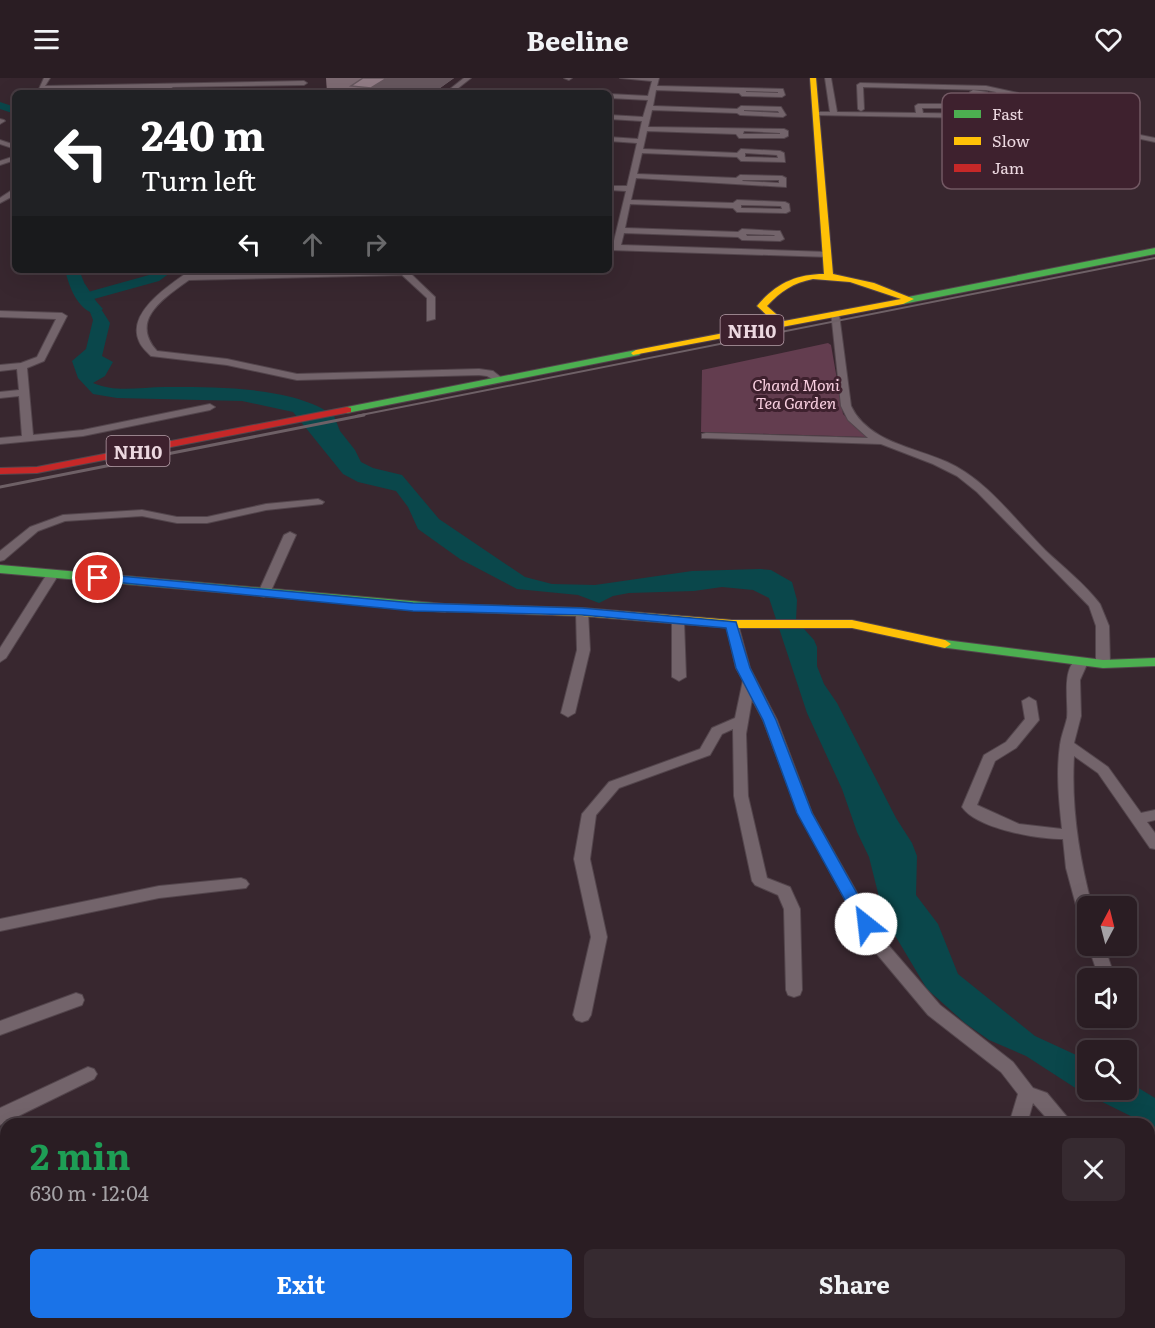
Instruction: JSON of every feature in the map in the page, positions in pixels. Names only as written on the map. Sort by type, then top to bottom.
[{"type":"main road","points":[[804,78],[822,254]]},
{"type":"main road","points":[[813,78],[823,276]]},
{"type":"main road","name":"NH10","points":[[0,471],[37,470],[1155,251]]},
{"type":"main road","points":[[782,324],[762,306],[771,291],[792,280],[823,276],[910,299]]},
{"type":"main road","points":[[0,478],[37,470]]},
{"type":"main road","points":[[0,569],[413,607],[582,612],[732,624],[852,624],[966,649],[1103,664],[1155,662]]},
{"type":"street","points":[[47,78],[41,88],[171,86],[304,80]]},
{"type":"street","points":[[452,90],[468,78]]},
{"type":"street","points":[[623,78],[656,79],[628,202],[620,217],[621,230],[613,246],[822,254]]},
{"type":"street","points":[[828,78],[834,114]]},
{"type":"street","points":[[917,78],[983,80],[986,88]]},
{"type":"street","points":[[861,109],[860,85],[986,88],[1015,93],[973,93]]},
{"type":"street","points":[[653,88],[781,90],[782,95],[742,94],[742,91]]},
{"type":"street","points":[[612,96],[651,98]]},
{"type":"street","points":[[920,116],[918,105],[942,106]]},
{"type":"street","points":[[649,108],[741,111],[740,113],[783,115],[781,110],[741,108],[741,111]]},
{"type":"street","points":[[816,116],[834,114],[942,116]]},
{"type":"street","points":[[816,116],[840,118],[844,117],[843,115]]},
{"type":"street","points":[[612,117],[646,119]]},
{"type":"street","points":[[644,129],[784,131],[784,136],[739,136],[739,132]]},
{"type":"street","points":[[1140,137],[1155,140]]},
{"type":"street","points":[[612,140],[642,141]]},
{"type":"street","points":[[639,151],[741,155],[741,152],[780,153],[782,160],[741,159],[741,155]]},
{"type":"street","points":[[633,177],[739,180],[740,177],[782,178],[783,185],[737,183],[739,180]]},
{"type":"street","points":[[612,188],[631,189]]},
{"type":"street","points":[[628,202],[736,206]]},
{"type":"street","points":[[737,202],[784,204],[786,212],[737,210],[736,206],[737,202]]},
{"type":"street","points":[[621,230],[742,235]]},
{"type":"street","points":[[193,273],[158,299],[140,328],[140,338],[145,347],[154,354],[227,363],[297,377],[479,372],[490,373],[498,379]]},
{"type":"street","points":[[187,277],[334,273]]},
{"type":"street","points":[[409,273],[431,297],[430,320]]},
{"type":"street","points":[[0,314],[63,316],[43,357],[22,366],[0,368]]},
{"type":"street","points":[[834,314],[847,410],[856,423],[881,441]]},
{"type":"street","points":[[22,366],[28,439]]},
{"type":"street","points":[[0,395],[24,393]]},
{"type":"street","points":[[0,441],[83,433],[210,407]]},
{"type":"street","points":[[706,436],[881,441],[916,452],[948,466],[990,496],[1094,604],[1105,630],[1103,664]]},
{"type":"street","points":[[0,557],[34,529],[63,518],[142,513],[177,520],[207,520],[266,507],[318,502]]},
{"type":"street","points":[[264,593],[290,535]]},
{"type":"street","points":[[0,658],[53,574]]},
{"type":"street","points":[[568,713],[580,672],[586,630],[582,612]]},
{"type":"street","points":[[678,621],[679,677]]},
{"type":"street","points":[[732,624],[743,668],[770,720],[805,813],[877,943],[934,1010],[1007,1067],[1027,1093],[1041,1098],[1059,1118]]},
{"type":"street","points":[[1081,662],[1074,680],[1074,716],[1067,744],[1065,788],[1074,868],[1082,896]]},
{"type":"street","points":[[749,680],[739,734],[741,796],[760,881],[784,891],[792,909],[794,990]]},
{"type":"street","points":[[1029,701],[1032,720],[1011,745],[989,758],[969,807],[999,823],[1032,834],[1070,834]]},
{"type":"street","points":[[582,1015],[599,937],[582,859],[589,814],[614,785],[705,752],[717,731],[742,720]]},
{"type":"street","points":[[1067,744],[1103,770],[1155,844]]},
{"type":"street","points":[[1138,818],[1155,815]]},
{"type":"street","points":[[0,925],[159,892],[241,884]]},
{"type":"street","points":[[0,1028],[76,1000]]},
{"type":"street","points":[[0,1116],[88,1074]]},
{"type":"street","points":[[1020,1118],[1027,1093]]},
{"type":"green space","name":"Chand Moni Tea Garden","points":[[828,343],[831,345],[843,414],[866,437],[701,432],[702,370]]},
{"type":"water","points":[[85,284],[110,323],[102,356],[113,362],[105,376],[93,383],[119,389],[184,387],[253,390],[298,399],[318,406],[334,416],[340,431],[361,462],[373,468],[402,475],[439,519],[525,577],[552,584],[595,585],[692,571],[760,569],[771,570],[792,582],[797,600],[796,620],[814,640],[817,647],[817,666],[824,684],[837,703],[896,818],[912,843],[917,856],[916,895],[938,924],[958,974],[1035,1036],[1077,1055],[1077,1089],[1026,1056],[989,1040],[965,1023],[927,989],[890,927],[880,901],[869,857],[857,832],[842,789],[807,713],[769,598],[753,590],[722,587],[694,591],[629,593],[613,596],[599,603],[578,595],[517,589],[460,559],[418,529],[408,507],[396,491],[358,482],[343,474],[293,412],[242,401],[117,398],[93,394],[78,378],[72,361],[86,349],[93,320],[88,307],[72,286]]},
{"type":"water","points":[[1137,1087],[1155,1098],[1155,1118],[1135,1118],[1098,1100],[1137,1100]]},
{"type":"building","points":[[363,78],[387,78],[371,88],[351,86]]},
{"type":"waterway","points":[[0,105],[12,110]]},
{"type":"waterway","points":[[73,273],[77,289],[95,309]]},
{"type":"waterway","points":[[85,297],[154,278],[162,273]]},
{"type":"railway","points":[[356,416],[1155,258]]},
{"type":"railway","points":[[0,487],[364,415]]},
{"type":"traffic: fast","points":[[903,301],[1155,251]]},
{"type":"traffic: fast","points":[[347,410],[636,353]]},
{"type":"traffic: fast","points":[[0,569],[445,608]]},
{"type":"traffic: fast","points":[[945,644],[1103,664],[1155,662]]},
{"type":"traffic: slow","points":[[813,78],[829,276]]},
{"type":"traffic: slow","points":[[782,325],[762,306],[777,290],[794,280],[813,276],[832,276],[851,280],[910,299]]},
{"type":"traffic: slow","points":[[636,353],[903,301]]},
{"type":"traffic: slow","points":[[445,608],[582,612],[732,624],[852,624],[945,644]]},
{"type":"traffic: jam","points":[[0,471],[37,470],[347,410]]},
{"type":"route","points":[[98,578],[413,607],[621,614],[678,621],[732,624],[743,668],[770,720],[805,813],[866,924]]}]
